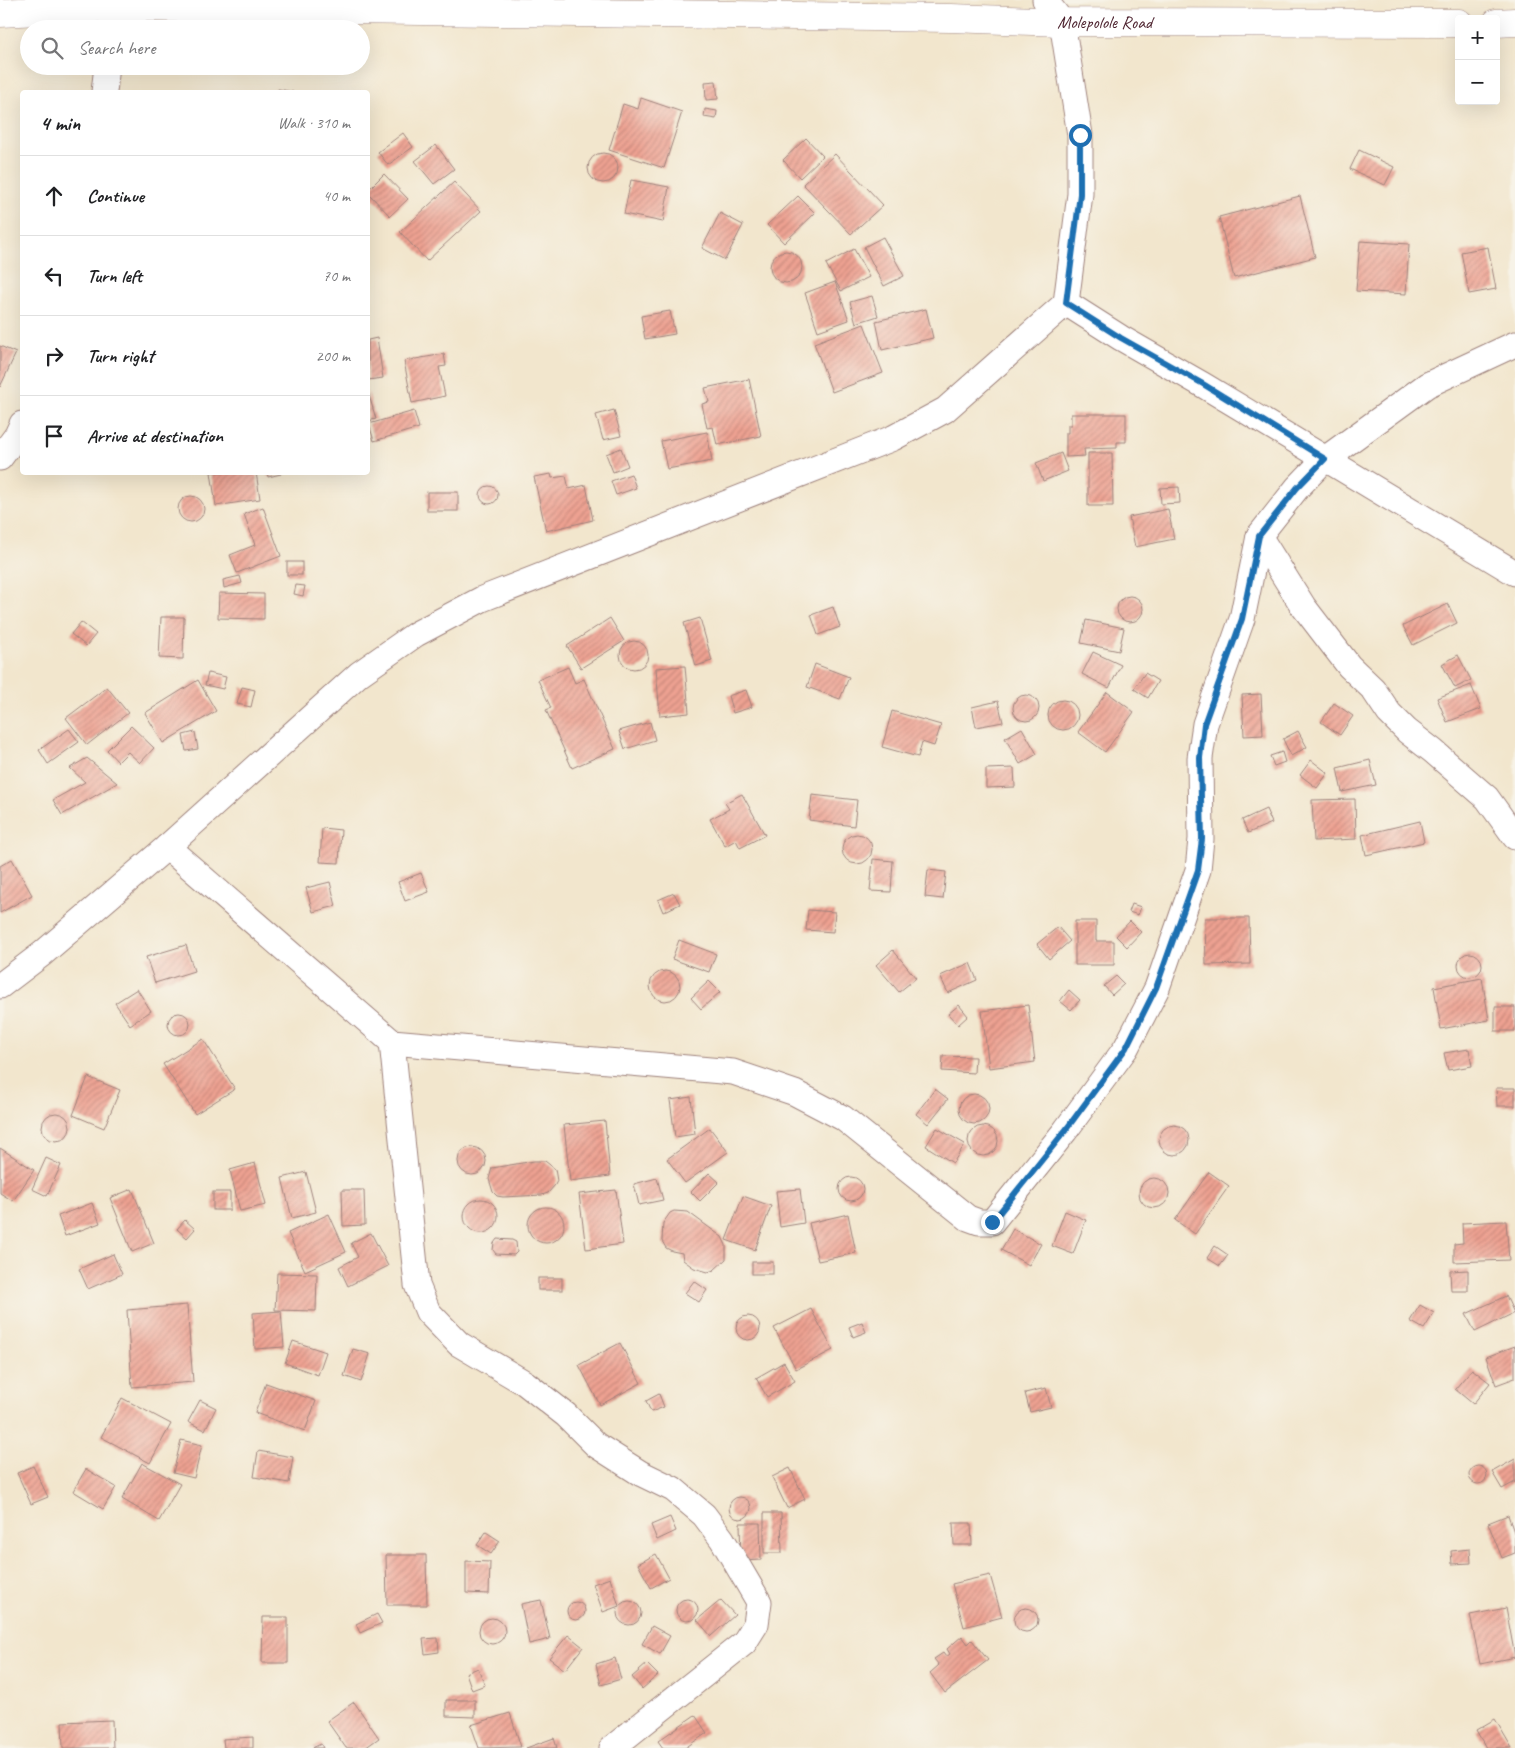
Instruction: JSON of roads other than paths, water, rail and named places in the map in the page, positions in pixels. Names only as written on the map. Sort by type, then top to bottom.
[{"type":"main road","name":"Molepolole Road","points":[[0,13],[113,18],[167,4],[951,18],[1062,22],[1455,23]]},
{"type":"main road","points":[[1500,23],[1515,22]]},
{"type":"street","points":[[0,986],[42,954],[167,847],[359,674],[416,634],[482,599],[893,438],[945,410],[1066,303],[1080,194],[1080,135],[1062,22],[1046,0]]},
{"type":"street","points":[[104,90],[106,75]]},
{"type":"street","points":[[1066,303],[1121,338],[1203,384],[1515,573]]},
{"type":"street","points":[[167,847],[392,1042],[733,1072],[795,1093],[843,1118],[968,1218],[979,1222],[992,1222],[1065,1131],[1126,1048],[1156,988],[1198,870],[1202,839],[1200,758],[1204,724],[1242,619],[1259,536],[1297,488],[1325,459],[1426,386],[1515,344]]},
{"type":"street","points":[[0,458],[17,436],[20,429]]},
{"type":"street","points":[[1259,536],[1303,606],[1349,666],[1373,689],[1389,713],[1407,731],[1487,798],[1515,837]]},
{"type":"street","points":[[392,1042],[417,1285],[428,1312],[459,1344],[525,1383],[566,1415],[596,1445],[640,1472],[673,1489],[704,1515],[722,1539],[759,1602],[756,1624],[744,1642],[612,1748]]}]
